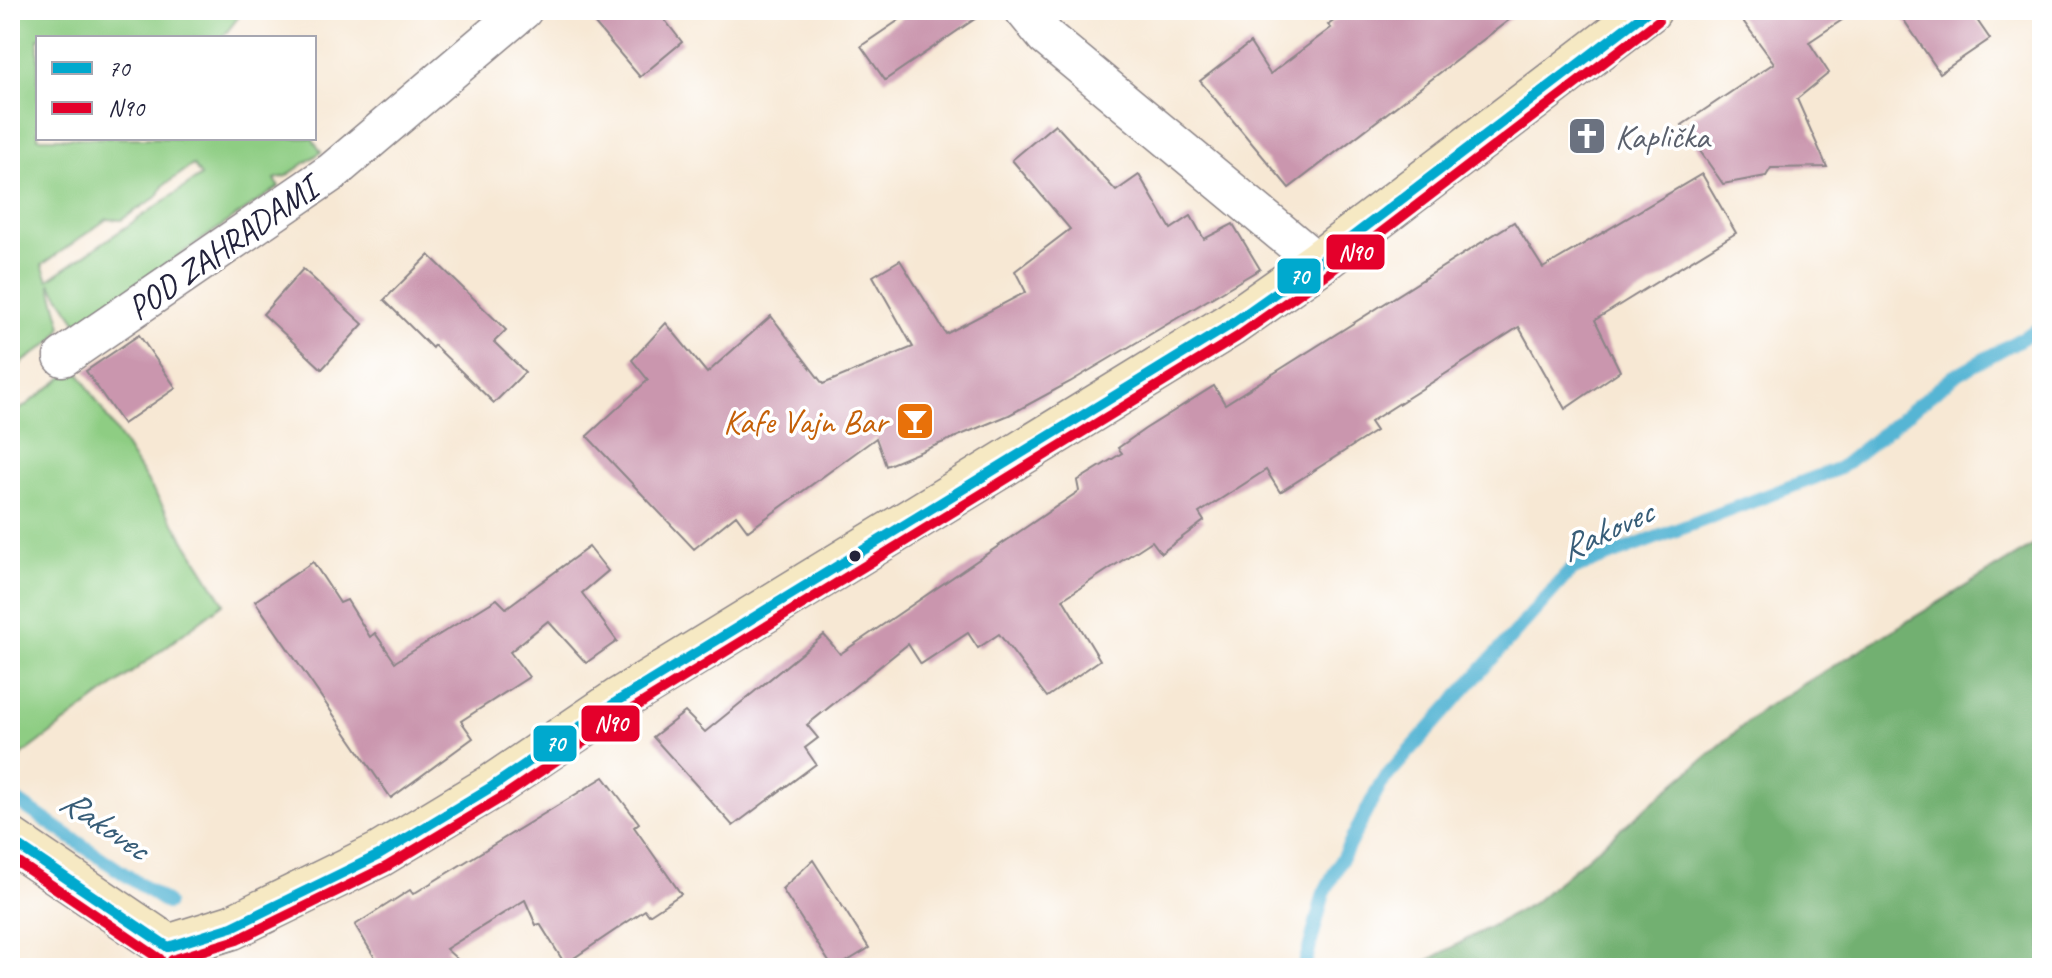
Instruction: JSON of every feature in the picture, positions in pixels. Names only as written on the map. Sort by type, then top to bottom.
[{"type":"street","name":"POD ZAHRADAMI","points":[[63,357],[332,172],[523,10]]},
{"type":"street","points":[[1024,10],[1046,37],[1318,263]]},
{"type":"street","points":[[10,840],[182,958],[232,927],[391,847],[493,786],[621,699],[1230,325],[1318,263],[1649,10]]},
{"type":"green space","points":[[10,10],[244,10],[224,36],[36,36],[36,140],[313,140],[321,152],[286,176],[275,179],[279,187],[78,324],[50,283],[62,326],[54,340],[10,371]],"holes":[[[193,165],[201,176],[48,280],[42,265],[107,219],[121,220],[158,196],[163,186]]]},
{"type":"green space","points":[[76,368],[224,603],[10,764],[10,417]]},
{"type":"green space","points":[[2042,540],[2042,968],[1420,968],[1425,962],[1532,904],[1764,708]]},
{"type":"building","points":[[583,10],[657,10],[682,42],[640,77]]},
{"type":"building","points":[[914,10],[988,10],[885,80],[861,46]]},
{"type":"building","points":[[1349,10],[1522,10],[1289,188],[1200,81],[1250,43],[1270,74],[1331,28],[1328,25]]},
{"type":"building","points":[[1735,10],[1857,10],[1809,42],[1829,73],[1797,99],[1827,167],[1771,168],[1766,176],[1723,184],[1682,125],[1774,63]]},
{"type":"building","points":[[1897,10],[1970,10],[1990,39],[1940,73]]},
{"type":"building","points":[[1055,124],[1116,191],[1139,175],[1171,229],[1191,216],[1204,239],[1233,224],[1260,269],[1009,415],[886,466],[876,438],[748,531],[736,515],[694,549],[587,436],[648,380],[632,360],[666,323],[707,373],[771,316],[823,384],[913,347],[873,276],[900,260],[946,334],[1026,292],[1015,271],[1070,229],[1012,160]]},
{"type":"building","points":[[1702,174],[1736,233],[1595,320],[1620,371],[1565,409],[1519,327],[1370,422],[1376,431],[1280,492],[1266,470],[1199,513],[1204,521],[1161,553],[1152,541],[1063,599],[1100,660],[1047,697],[999,634],[978,648],[968,633],[921,664],[908,644],[807,725],[818,738],[805,748],[816,764],[733,826],[653,737],[685,712],[705,732],[824,635],[840,654],[1079,491],[1077,481],[1122,453],[1118,448],[1145,429],[1214,386],[1225,404],[1514,222],[1543,268]]},
{"type":"building","points":[[429,255],[506,330],[494,342],[525,372],[494,403],[384,300]]},
{"type":"building","points":[[303,269],[363,324],[322,369],[263,314]]},
{"type":"building","points":[[139,335],[176,388],[123,424],[86,371]]},
{"type":"building","points":[[589,547],[608,571],[582,593],[617,641],[586,663],[548,621],[510,652],[529,677],[461,721],[473,738],[391,798],[255,601],[313,562],[340,603],[347,600],[370,637],[375,633],[395,662],[497,599],[506,608]]},
{"type":"building","points":[[604,777],[639,823],[634,827],[681,894],[649,915],[645,910],[565,964],[540,924],[536,925],[525,900],[446,949],[467,968],[381,968],[355,925],[410,890],[413,894]]},
{"type":"building","points":[[813,860],[869,948],[836,968],[833,968],[782,889]]},
{"type":"waterway","name":"Rakovec","points":[[1304,968],[1324,893],[1381,783],[1571,570],[1840,468],[1954,376],[2042,327]]},
{"type":"waterway","name":"Rakovec","points":[[10,796],[167,903]]},
{"type":"transit line","name":"70","points":[[168,947],[232,927],[379,855],[493,786],[621,699],[1230,325],[1318,263],[1649,10]]},
{"type":"transit line","name":"N90","points":[[172,960],[237,940],[386,867],[501,798],[629,711],[1237,337],[1327,274],[1658,21]]},
{"type":"transit line","name":"70","points":[[10,840],[168,947]]},
{"type":"transit line","name":"N90","points":[[10,857],[160,959]]},
{"type":"place","name":"Kaplička","points":[[1587,136]]},
{"type":"place","name":"Kafe Vajn Bar","points":[[915,421]]}]
